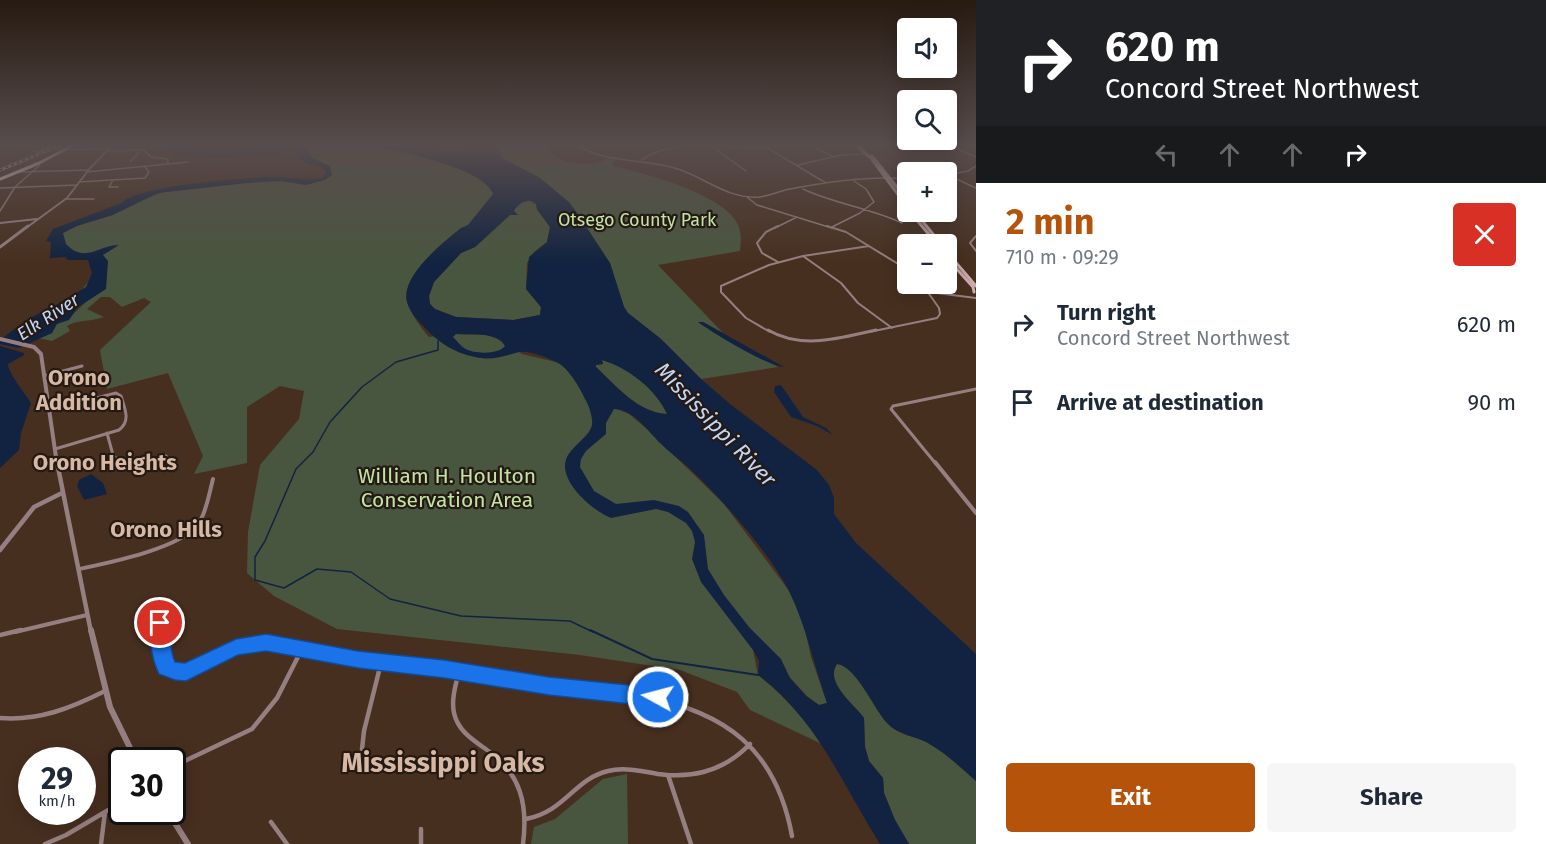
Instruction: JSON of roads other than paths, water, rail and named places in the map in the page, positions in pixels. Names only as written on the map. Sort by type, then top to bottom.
[{"type":"main road","points":[[920,222],[930,234]]},
{"type":"main road","points":[[957,264],[976,286]]},
{"type":"main road","points":[[957,269],[973,286],[972,295],[976,298]]},
{"type":"street","points":[[0,211],[18,184]]},
{"type":"street","points":[[0,188],[56,184]]},
{"type":"street","points":[[0,247],[66,199],[77,184]]},
{"type":"street","points":[[110,184],[109,187],[118,187]]},
{"type":"street","points":[[710,184],[724,193],[747,197],[766,196],[782,190],[825,184]]},
{"type":"street","points":[[832,227],[867,209],[874,200],[865,188],[859,184]]},
{"type":"street","points":[[802,188],[816,195],[867,209],[902,223]]},
{"type":"street","points":[[747,197],[754,204],[848,233],[897,263]]},
{"type":"street","points":[[66,199],[94,199]]},
{"type":"street","points":[[778,262],[762,253],[757,246],[763,234],[797,217]]},
{"type":"street","points":[[0,223],[38,219]]},
{"type":"street","points":[[975,237],[970,243],[976,251]]},
{"type":"street","points":[[869,246],[778,262],[721,286],[723,294],[744,316],[764,329],[786,338],[817,342],[926,322],[939,316],[939,308],[929,294]]},
{"type":"street","points":[[803,256],[840,283],[858,303],[892,328]]},
{"type":"street","points":[[958,295],[974,292]]},
{"type":"street","points":[[948,294],[976,298]]},
{"type":"street","points":[[0,339],[28,345],[40,351],[54,449],[87,615],[105,692],[129,747]]},
{"type":"street","points":[[44,376],[82,366]]},
{"type":"street","points":[[976,389],[891,408],[892,413],[976,513]]},
{"type":"street","points":[[49,410],[114,393],[121,396],[128,419],[126,425],[107,433],[54,449]]},
{"type":"street","points":[[107,433],[113,456],[122,463],[138,464],[165,456]]},
{"type":"street","points":[[79,569],[154,550],[189,534],[205,513],[213,479]]},
{"type":"street","points":[[0,550],[34,507],[62,493]]},
{"type":"street","points":[[0,634],[87,615]]},
{"type":"street","points":[[160,623],[162,654],[166,668],[175,671],[186,672],[236,647],[266,642],[382,662],[459,671],[549,686],[658,697],[712,717],[750,744],[779,783],[788,809],[792,836]]},
{"type":"street","points":[[186,758],[242,735],[257,724],[270,710],[302,649]]},
{"type":"street","points":[[363,749],[364,731],[382,662]]},
{"type":"street","points":[[459,671],[453,700],[456,720],[468,737],[501,759],[511,771],[523,793],[526,819],[523,844]]},
{"type":"street","points":[[0,718],[22,719],[48,716],[105,692]]},
{"type":"street","points":[[526,819],[542,817],[556,810],[584,782],[606,772],[631,769],[668,775],[695,775],[712,771],[734,760],[750,744]]},
{"type":"street","points":[[668,775],[691,844]]},
{"type":"street","points":[[45,844],[108,810]]},
{"type":"street","points":[[101,844],[105,812]]},
{"type":"street","points":[[271,822],[287,844]]},
{"type":"street","points":[[176,825],[188,844]]},
{"type":"street","points":[[421,829],[422,844]]},
{"type":"water","name":"Elk River","points":[[235,184],[158,193],[113,215],[77,226],[63,233],[66,244],[79,253],[119,245],[103,255],[108,261],[106,289],[78,307],[69,320],[57,324],[52,333],[19,348],[0,344],[0,340],[28,319],[86,287],[92,273],[88,260],[50,258],[51,242],[46,241],[53,229],[122,203],[132,197],[170,187]]},
{"type":"water","name":"Mississippi River","points":[[548,184],[569,202],[610,263],[628,313],[661,339],[730,404],[817,470],[829,485],[834,498],[834,514],[856,543],[976,654],[976,781],[935,747],[891,727],[851,672],[837,664],[834,671],[837,686],[864,718],[865,747],[869,761],[883,778],[884,793],[895,820],[909,844],[880,844],[813,732],[779,692],[758,675],[759,661],[753,650],[701,582],[692,559],[695,542],[692,531],[686,523],[668,512],[656,509],[611,518],[586,502],[571,485],[565,466],[567,457],[588,433],[592,422],[590,412],[577,384],[566,370],[550,359],[528,352],[498,358],[475,357],[461,353],[436,338],[412,313],[407,302],[407,292],[416,271],[444,242],[468,225],[493,194],[487,185]],"holes":[[[531,201],[536,204],[550,227],[547,242],[529,257],[526,289],[541,307],[540,315],[513,320],[456,317],[435,309],[430,304],[429,296],[434,282],[461,253],[475,247],[510,215],[518,215],[514,211],[521,203]],[[456,334],[490,336],[501,341],[505,346],[497,351],[485,353],[473,351],[464,348],[453,337]],[[602,360],[622,368],[640,381],[656,396],[667,414],[646,409],[619,390],[596,367],[596,365],[603,364]],[[614,409],[634,417],[701,479],[729,509],[769,559],[795,604],[827,703],[819,705],[806,696],[790,678],[781,659],[749,627],[724,595],[708,569],[704,535],[688,512],[679,506],[654,500],[616,504],[594,491],[580,467],[581,459],[586,451],[606,434],[606,423]]]},
{"type":"water","points":[[698,322],[703,322],[784,367],[766,361],[727,341]]},
{"type":"water","points":[[0,346],[24,353],[8,364],[14,378],[31,403],[21,433],[19,450],[0,468]]},
{"type":"water","points":[[781,385],[803,417],[826,428],[833,435],[817,426],[791,417],[774,392],[775,386]]},
{"type":"water","points":[[91,474],[103,483],[107,494],[84,500],[77,486],[79,480]]},
{"type":"waterway","points":[[438,341],[438,350],[396,362],[362,387],[330,422],[313,452],[296,469],[265,541],[255,557],[255,580],[284,588],[317,569],[351,572],[390,599],[461,616],[570,621],[593,632]]},
{"type":"waterway","points":[[590,630],[652,659],[758,675]]},
{"type":"district","name":"Orono Addition","points":[[79,390]]},
{"type":"district","name":"Orono Heights","points":[[105,462]]},
{"type":"district","name":"Orono Hills","points":[[166,529]]},
{"type":"district","name":"Mississippi Oaks","points":[[443,763]]},
{"type":"park label","name":"Otsego County Park","points":[[637,220]]},
{"type":"park label","name":"William H. Houlton Conservation Area","points":[[447,488]]}]
